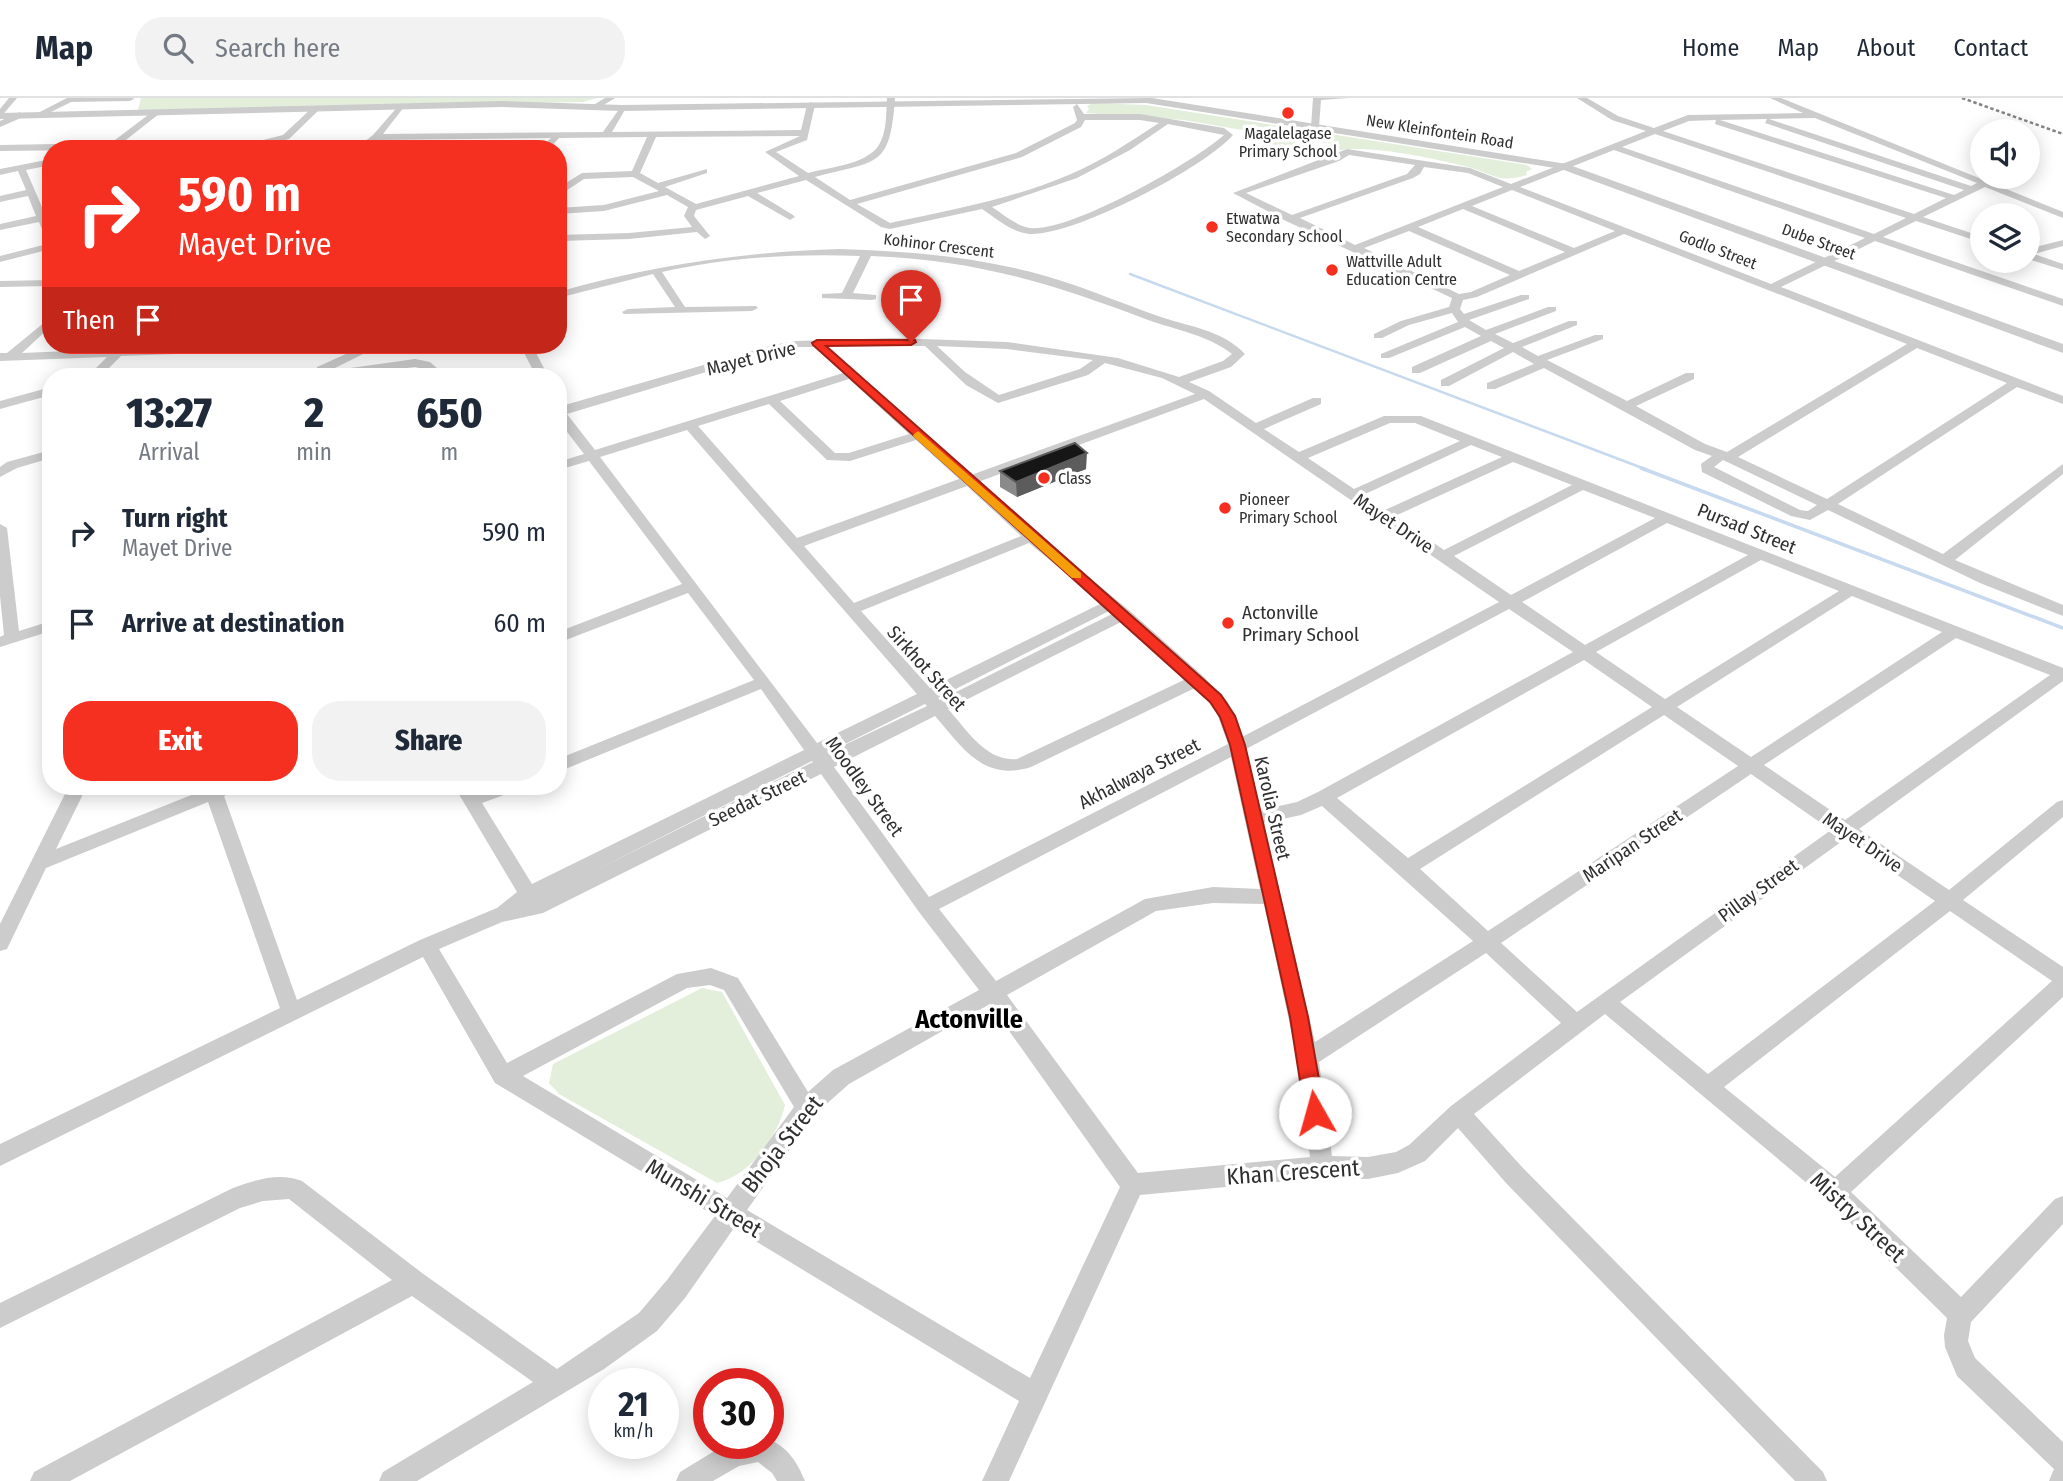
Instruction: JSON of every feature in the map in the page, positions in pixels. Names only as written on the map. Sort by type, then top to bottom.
[{"type":"street","points":[[0,115],[13,98]]},
{"type":"street","points":[[594,107],[611,98]]},
{"type":"street","points":[[1315,127],[1317,98],[1344,98]]},
{"type":"street","points":[[1581,98],[1615,118],[1970,236]]},
{"type":"street","points":[[1774,98],[1970,177]]},
{"type":"street","points":[[38,115],[72,99],[130,99]]},
{"type":"street","points":[[0,115],[550,104],[622,108],[891,101],[1149,99]]},
{"type":"street","name":"New Kleinfontein Road","points":[[1149,99],[1563,166]]},
{"type":"street","points":[[850,203],[1029,151],[1078,125],[1081,117],[1075,100]]},
{"type":"street","points":[[567,239],[702,233],[689,214],[695,207],[867,160],[881,153],[886,143],[891,101]]},
{"type":"street","points":[[810,105],[806,133],[802,140],[768,150],[881,224],[894,226],[984,206],[1087,171],[1167,121]]},
{"type":"street","points":[[372,140],[400,107]]},
{"type":"street","points":[[606,135],[622,108]]},
{"type":"street","points":[[275,140],[286,137],[316,109]]},
{"type":"street","points":[[121,140],[156,112]]},
{"type":"street","points":[[0,124],[20,115]]},
{"type":"street","points":[[1353,249],[1688,118],[1818,115]]},
{"type":"street","points":[[984,206],[1024,229],[1046,229],[1149,189],[1225,141],[1229,135],[1227,132],[1167,121],[1131,117],[1081,117]]},
{"type":"street","points":[[1703,117],[1952,197]]},
{"type":"street","points":[[1760,117],[1970,189]]},
{"type":"street","points":[[376,137],[806,133]]},
{"type":"street","points":[[493,140],[500,135]]},
{"type":"street","points":[[554,140],[556,135]]},
{"type":"street","points":[[635,174],[652,136]]},
{"type":"street","points":[[1614,147],[2063,303]]},
{"type":"street","points":[[0,148],[42,148]]},
{"type":"street","name":"Godlo Street","points":[[1289,219],[1242,197],[1239,191],[1336,159],[1344,152],[1355,151],[1461,168],[2063,400]]},
{"type":"street","points":[[1289,219],[1415,174],[1421,162]]},
{"type":"street","points":[[0,172],[42,164]]},
{"type":"street","name":"Dube Street","points":[[1563,166],[2063,349]]},
{"type":"street","points":[[21,168],[42,210]]},
{"type":"street","points":[[658,186],[704,171]]},
{"type":"street","points":[[567,187],[582,176],[635,174],[695,207]]},
{"type":"street","points":[[1773,287],[1970,189]]},
{"type":"street","points":[[2000,189],[2063,215]]},
{"type":"street","points":[[0,199],[31,192]]},
{"type":"street","points":[[567,210],[604,208],[668,192]]},
{"type":"street","points":[[749,192],[790,217]]},
{"type":"street","points":[[1463,206],[1574,252]]},
{"type":"street","points":[[0,227],[42,218]]},
{"type":"street","points":[[1289,219],[1353,249],[1460,312],[1487,336],[1627,406],[1700,447],[1725,456],[1944,561],[2063,611]]},
{"type":"street","points":[[1409,227],[1519,275]]},
{"type":"street","points":[[1385,356],[1460,312],[1473,295],[1625,230]]},
{"type":"street","points":[[2040,250],[2063,243]]},
{"type":"street","points":[[0,259],[42,248]]},
{"type":"street","points":[[846,297],[867,253]]},
{"type":"street","name":"Kohinor Crescent","points":[[567,290],[656,271],[772,255],[867,253],[957,261],[1056,282],[1214,340],[1239,354],[1227,364],[1182,380]]},
{"type":"street","points":[[2040,258],[2063,267]]},
{"type":"street","points":[[656,271],[682,310]]},
{"type":"street","points":[[0,284],[42,283]]},
{"type":"street","points":[[826,296],[872,297]]},
{"type":"street","points":[[1378,336],[1405,323],[1525,297]]},
{"type":"street","points":[[628,312],[752,308]]},
{"type":"street","points":[[1416,370],[1552,309]]},
{"type":"street","points":[[1445,383],[1529,339],[1573,323]]},
{"type":"street","points":[[5,357],[42,327]]},
{"type":"street","points":[[1491,386],[1599,337]]},
{"type":"street","points":[[928,342],[947,362],[998,399],[1084,372],[1101,360]]},
{"type":"street","name":"Mayet Drive","points":[[567,410],[777,347],[817,343],[928,342],[1048,351],[1151,369],[1182,380],[2063,978]]},
{"type":"street","name":"Karolia Street","points":[[817,343],[1031,537],[1118,609],[1222,706],[1237,745],[1308,1058],[1322,1167]]},
{"type":"street","points":[[1916,343],[1708,464],[1707,469],[1796,513],[1810,516],[1830,506],[2016,382]]},
{"type":"street","points":[[5,357],[90,354]]},
{"type":"street","points":[[102,368],[117,354]]},
{"type":"street","points":[[326,368],[357,354]]},
{"type":"street","points":[[377,368],[415,363],[430,368]]},
{"type":"street","points":[[567,463],[852,374]]},
{"type":"street","points":[[1627,406],[1690,376]]},
{"type":"street","points":[[0,405],[42,393]]},
{"type":"street","points":[[792,545],[1205,394]]},
{"type":"street","points":[[771,399],[832,457],[850,457],[918,435]]},
{"type":"street","points":[[1255,428],[1317,401]]},
{"type":"street","name":"Pursad Street","points":[[1298,457],[1388,419],[1417,419],[2062,674]]},
{"type":"street","name":"Moodley Street","points":[[567,423],[689,587],[764,682],[926,907],[992,991],[1133,1185]]},
{"type":"street","name":"Sirkhot Street","points":[[689,424],[926,696],[987,761],[994,765],[1014,766],[1197,680]]},
{"type":"street","points":[[1352,495],[1472,440]]},
{"type":"street","points":[[0,473],[12,466],[42,457]]},
{"type":"street","points":[[1384,516],[1513,457]]},
{"type":"street","points":[[1944,561],[2063,468]]},
{"type":"street","points":[[1443,556],[1582,485]]},
{"type":"street","name":"Akhalwaya Street","points":[[926,907],[1510,603],[1667,517]]},
{"type":"street","points":[[0,528],[6,640],[42,629]]},
{"type":"street","points":[[850,610],[1031,537]]},
{"type":"street","points":[[1254,818],[1301,808],[1324,797],[1761,554]]},
{"type":"street","points":[[567,634],[689,587]]},
{"type":"street","points":[[1407,868],[1851,590]]},
{"type":"street","name":"Seedat Street","points":[[820,759],[926,696],[1118,609]]},
{"type":"street","name":"Seedat Street","points":[[0,1155],[426,946],[532,902],[820,759],[939,709],[1118,609]]},
{"type":"street","name":"Maripan Street","points":[[1308,1058],[1490,943],[1749,765],[1955,631]]},
{"type":"street","name":"Pillay Street","points":[[1459,1112],[1844,828],[2062,674]]},
{"type":"street","points":[[567,762],[764,682]]},
{"type":"street","points":[[0,943],[73,795]]},
{"type":"street","points":[[38,864],[207,795]]},
{"type":"street","points":[[224,795],[292,1010]]},
{"type":"street","points":[[469,795],[532,902]]},
{"type":"street","points":[[1324,797],[1407,868],[1576,1024]]},
{"type":"street","points":[[1709,1086],[1949,901],[2063,807]]},
{"type":"street","name":"Bhoja Street","points":[[392,1481],[554,1382],[596,1360],[648,1322],[676,1289],[806,1108],[841,1077],[1152,904],[1213,895],[1272,897]]},
{"type":"street","name":"Munshi Street","points":[[426,946],[503,1076],[1035,1396]]},
{"type":"street","points":[[503,1076],[684,980],[711,976],[731,984],[806,1108]]},
{"type":"street","points":[[1835,1192],[2063,984]]},
{"type":"street","name":"Mistry Street","points":[[1605,1002],[1835,1192],[1961,1314]]},
{"type":"street","points":[[1459,1112],[1514,1175],[1814,1481]]},
{"type":"street","name":"Khan Crescent","points":[[1133,1185],[1322,1167],[1368,1168],[1398,1162],[1417,1153],[1459,1112]]},
{"type":"street","points":[[995,1481],[1133,1185]]},
{"type":"street","points":[[0,1316],[233,1199],[270,1187],[294,1189],[413,1282],[554,1382]]},
{"type":"street","points":[[2063,1207],[1961,1314],[1954,1333],[1959,1355],[1966,1367],[2063,1460]]},
{"type":"street","points":[[43,1481],[413,1282]]},
{"type":"street","points":[[689,1481],[729,1455],[757,1449],[770,1450],[777,1455],[792,1481]]},
{"type":"green space","points":[[141,98],[597,98],[583,102],[138,110]]},
{"type":"green space","points":[[1093,103],[1146,105],[1527,165],[1532,169],[1526,172],[1527,175],[1501,178],[1464,166],[1417,156],[1365,149],[1336,151],[1340,145],[1306,140],[1283,152],[1265,147],[1276,136],[1184,120],[1086,113],[1089,109],[1087,106]]},
{"type":"green space","points":[[702,988],[722,992],[785,1105],[776,1129],[761,1153],[741,1172],[717,1183],[559,1094],[549,1083],[553,1064]]},
{"type":"building","points":[[1075,443],[1087,453],[1016,482],[1000,471]]},
{"type":"waterway","points":[[1130,274],[1645,469]]},
{"type":"waterway","points":[[1641,468],[2063,628]]},
{"type":"railway","points":[[1962,98],[2063,134]]},
{"type":"slow traffic","points":[[918,435],[1076,575]]},
{"type":"place","name":"Magalelagase Primary School","points":[[1288,113]]},
{"type":"place","name":"Etwatwa Secondary School","points":[[1212,227]]},
{"type":"place","name":"Wattville Adult Education Centre","points":[[1332,270]]},
{"type":"place","name":"Class","points":[[1044,478]]},
{"type":"place","name":"Pioneer Primary School","points":[[1225,508]]},
{"type":"place","name":"Actonville Primary School","points":[[1228,623]]},
{"type":"district","name":"Actonville","points":[[969,1019]]},
{"type":"route","points":[[911,342],[817,343],[1031,537],[1125,614],[1222,706],[1237,745],[1272,897],[1308,1058],[1315,1113]]}]
